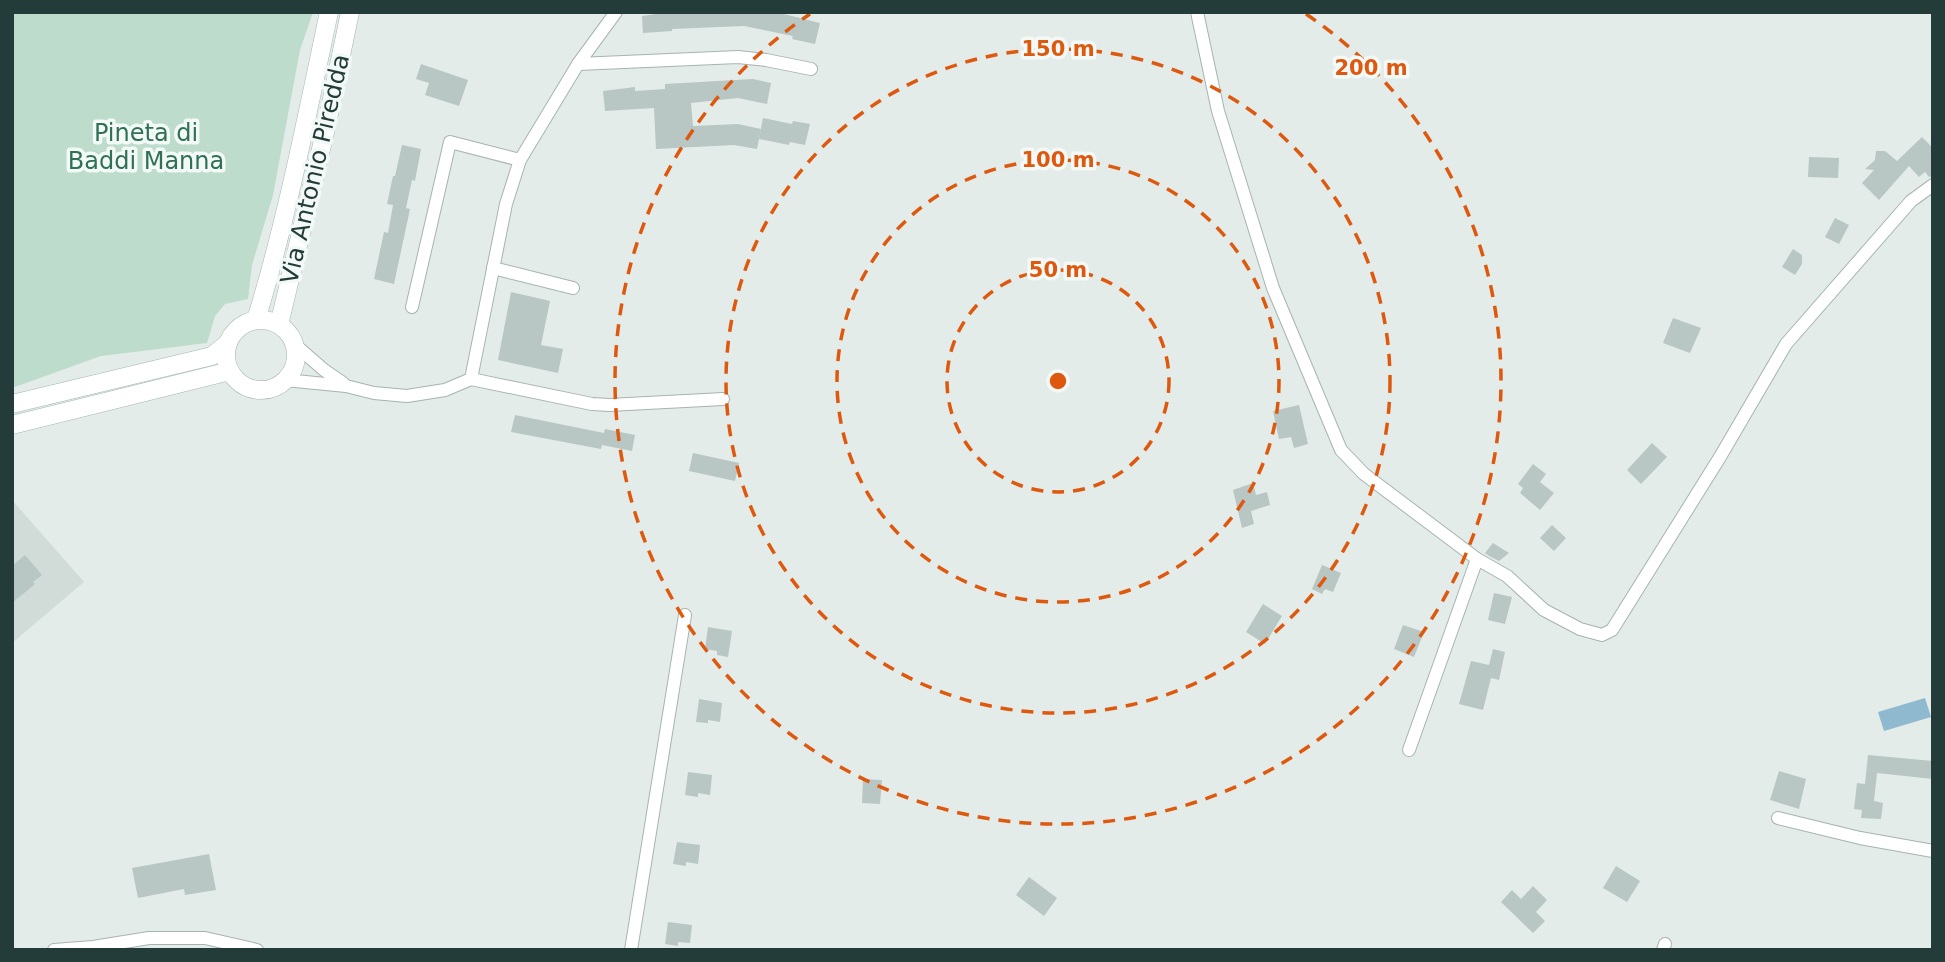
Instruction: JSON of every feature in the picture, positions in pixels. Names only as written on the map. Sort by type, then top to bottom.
[{"type":"street","name":"Via Antonio Piredda","points":[[256,320],[300,149],[329,12]]},
{"type":"street","name":"Via Antonio Piredda","points":[[279,326],[326,128],[350,12]]},
{"type":"street","points":[[471,379],[506,204],[520,159],[578,64],[617,12]]},
{"type":"street","points":[[1197,12],[1218,111],[1273,288],[1341,450],[1364,474],[1477,559],[1507,576],[1544,610],[1580,629],[1602,635],[1612,630],[1720,457],[1786,344],[1912,201],[1933,185]]},
{"type":"street","points":[[578,64],[738,57],[811,69]]},
{"type":"street","points":[[412,307],[450,142],[520,159]]},
{"type":"street","points":[[493,268],[573,288]]},
{"type":"street","points":[[12,404],[212,356],[228,343],[239,328],[256,320],[268,321],[288,333],[293,343],[295,363],[285,380],[276,386],[255,389],[236,380],[230,371],[226,362],[228,343]]},
{"type":"street","points":[[293,343],[346,386]]},
{"type":"street","points":[[12,425],[230,371]]},
{"type":"street","points":[[285,380],[407,396],[444,390],[471,379],[592,404],[609,405],[723,399]]},
{"type":"street","points":[[1409,750],[1477,559]]},
{"type":"street","points":[[631,950],[685,615]]},
{"type":"street","points":[[1778,818],[1860,838],[1933,851]]},
{"type":"street","points":[[54,950],[149,938],[205,938],[257,950]]},
{"type":"shaded area","points":[[12,500],[84,582],[12,643]]},
{"type":"green space","name":"Pineta di Baddi Manna","points":[[12,12],[313,12],[300,50],[273,195],[252,265],[248,299],[225,304],[215,316],[207,343],[101,356],[12,388]]},
{"type":"water","points":[[1925,698],[1931,717],[1884,731],[1878,712]]},
{"type":"building","points":[[656,12],[776,12],[820,23],[815,44],[792,39],[793,36],[744,26],[643,33],[642,16]]},
{"type":"building","points":[[421,64],[468,80],[459,106],[425,95],[429,83],[416,79]]},
{"type":"building","points":[[753,79],[771,83],[767,104],[738,98],[691,103],[693,126],[738,124],[761,129],[757,149],[734,145],[656,149],[654,108],[605,111],[603,91],[635,87],[635,91],[665,89],[665,84]]},
{"type":"building","points":[[763,118],[792,124],[793,121],[810,124],[805,145],[759,139]]},
{"type":"building","points":[[1922,137],[1933,148],[1933,176],[1929,177],[1925,172],[1919,177],[1909,166],[1879,200],[1862,183],[1874,170],[1865,169],[1875,160],[1876,151],[1885,151],[1897,161]]},
{"type":"building","points":[[402,145],[421,149],[406,208],[410,209],[394,284],[374,279],[384,232],[388,233],[393,205],[387,204]]},
{"type":"building","points":[[1809,157],[1839,158],[1838,178],[1808,177]]},
{"type":"building","points":[[1835,218],[1849,225],[1839,244],[1825,237]]},
{"type":"building","points":[[1793,249],[1802,255],[1802,264],[1795,275],[1782,267]]},
{"type":"building","points":[[511,292],[550,301],[541,345],[563,349],[558,373],[498,360]]},
{"type":"building","points":[[1673,318],[1701,328],[1690,353],[1663,343]]},
{"type":"building","points":[[1299,405],[1308,444],[1294,448],[1291,437],[1279,439],[1273,411]]},
{"type":"building","points":[[515,415],[604,433],[605,429],[635,435],[632,451],[602,445],[601,449],[511,432]]},
{"type":"building","points":[[1652,443],[1667,457],[1641,484],[1627,470]]},
{"type":"building","points":[[693,453],[739,463],[735,481],[689,471]]},
{"type":"building","points":[[1533,464],[1546,474],[1540,482],[1554,493],[1540,510],[1520,493],[1523,488],[1518,484]]},
{"type":"building","points":[[1253,483],[1256,495],[1267,492],[1270,505],[1251,511],[1254,524],[1242,528],[1233,490]]},
{"type":"building","points":[[1552,525],[1566,538],[1554,551],[1540,538]]},
{"type":"building","points":[[1493,543],[1509,553],[1499,561],[1485,553]]},
{"type":"building","points":[[25,555],[42,575],[12,603],[12,566]]},
{"type":"building","points":[[1322,565],[1341,573],[1333,592],[1325,589],[1322,594],[1312,589]]},
{"type":"building","points":[[1494,593],[1512,597],[1505,624],[1488,620]]},
{"type":"building","points":[[1263,604],[1282,616],[1265,644],[1246,632]]},
{"type":"building","points":[[1403,625],[1424,632],[1414,657],[1394,649]]},
{"type":"building","points":[[708,627],[732,631],[728,657],[705,649]]},
{"type":"building","points":[[1493,649],[1505,652],[1499,680],[1491,678],[1483,710],[1459,704],[1471,661],[1489,665]]},
{"type":"building","points":[[699,699],[722,703],[720,722],[696,722]]},
{"type":"building","points":[[1868,755],[1933,761],[1933,779],[1877,773],[1874,801],[1883,803],[1881,819],[1861,818],[1862,810],[1854,809],[1857,783],[1865,784]]},
{"type":"building","points":[[1779,771],[1806,779],[1799,809],[1770,800]]},
{"type":"building","points":[[688,772],[712,775],[710,795],[685,795]]},
{"type":"building","points":[[863,779],[882,780],[880,804],[862,803]]},
{"type":"building","points":[[677,842],[700,845],[698,864],[673,864]]},
{"type":"building","points":[[209,854],[216,890],[185,895],[184,889],[138,898],[132,868]]},
{"type":"building","points":[[1616,866],[1640,881],[1627,902],[1603,888]]},
{"type":"building","points":[[1029,877],[1057,898],[1044,916],[1016,895]]},
{"type":"building","points":[[1533,886],[1547,900],[1536,912],[1545,921],[1533,933],[1501,902],[1512,890],[1521,899]]},
{"type":"building","points":[[668,922],[692,925],[690,943],[678,942],[678,946],[665,944]]}]
